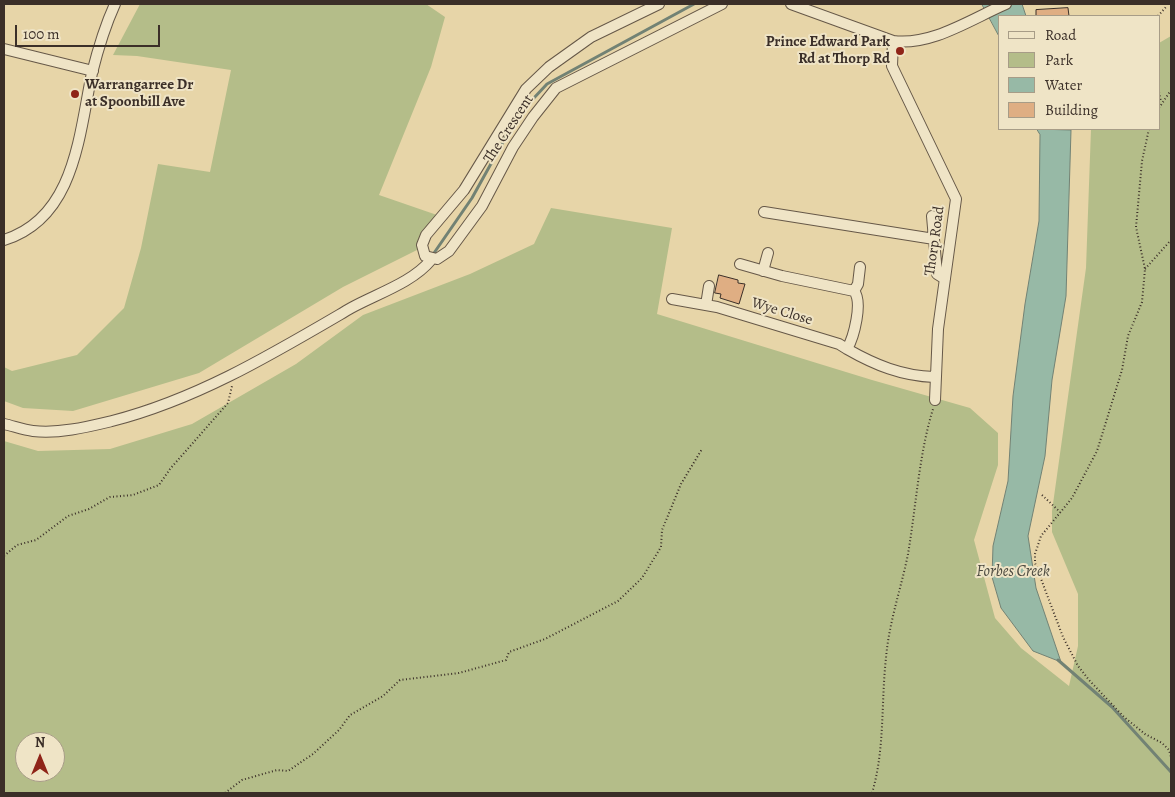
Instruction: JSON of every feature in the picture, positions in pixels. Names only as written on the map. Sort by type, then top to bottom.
[{"type":"street","points":[[4,240],[19,234],[40,219],[50,208],[65,185],[75,157],[93,70],[115,4]]},
{"type":"street","name":"The Crescent","points":[[431,260],[423,253],[422,245],[426,235],[464,190],[526,89],[549,67],[591,37],[659,4]]},
{"type":"street","name":"The Crescent","points":[[4,424],[33,431],[80,429],[148,412],[202,390],[391,287],[426,266],[431,260],[437,259],[449,252],[482,206],[513,146],[556,88],[722,4]]},
{"type":"street","points":[[791,4],[893,41],[926,39],[1006,4]]},
{"type":"street","name":"Thorp Road","points":[[893,41],[892,66],[956,199],[934,377],[935,400]]},
{"type":"street","points":[[4,49],[93,70]]},
{"type":"street","points":[[764,212],[934,239]]},
{"type":"street","points":[[932,216],[937,274],[945,279]]},
{"type":"street","points":[[763,271],[768,253]]},
{"type":"street","points":[[740,264],[763,271],[854,290]]},
{"type":"street","points":[[854,290],[858,284],[860,267]]},
{"type":"street","points":[[706,305],[710,286]]},
{"type":"street","points":[[847,349],[855,328],[857,299],[854,290]]},
{"type":"street","name":"Wye Close","points":[[672,299],[706,305],[833,342],[895,372],[919,377],[934,377]]},
{"type":"path","points":[[1159,15],[1166,7],[1166,4]]},
{"type":"path","points":[[1160,105],[1171,90]]},
{"type":"path","points":[[1160,97],[1161,102]]},
{"type":"path","points":[[1149,130],[1142,161],[1136,227],[1145,269],[1142,302],[1128,336],[1122,370],[1097,451],[1072,498],[1041,536],[1035,554],[1039,574],[1045,585],[1063,638],[1073,658],[1089,680],[1124,717],[1145,734],[1162,743],[1171,757]]},
{"type":"path","points":[[1145,269],[1171,240]]},
{"type":"path","points":[[4,556],[17,545],[36,540],[68,516],[89,509],[110,497],[132,495],[159,485],[170,469],[228,403],[232,374]]},
{"type":"path","points":[[872,793],[878,766],[888,640],[907,556],[925,434],[935,400]]},
{"type":"path","points":[[225,793],[242,780],[277,770],[288,771],[313,754],[339,730],[350,715],[383,696],[400,680],[459,674],[469,669],[506,660],[509,652],[545,639],[618,601],[642,578],[661,547],[662,530],[681,484],[702,449]]},
{"type":"path","points":[[1042,495],[1060,512]]},
{"type":"green space","points":[[140,4],[426,4],[445,17],[431,67],[379,195],[437,215],[419,238],[417,250],[343,287],[199,373],[73,411],[23,408],[4,401],[4,367],[12,371],[77,355],[124,308],[141,248],[158,164],[210,172],[231,70],[137,56],[113,55]]},
{"type":"green space","points":[[1171,36],[1171,793],[4,793],[4,441],[38,451],[110,449],[192,424],[296,364],[363,315],[470,274],[534,244],[551,208],[672,228],[657,314],[970,408],[998,433],[998,465],[974,540],[995,618],[1021,648],[1069,686],[1078,646],[1078,594],[1052,532],[1052,511],[1086,268],[1091,130],[1160,130],[1160,42]]},
{"type":"water","points":[[982,4],[1022,4],[1026,15],[998,15],[998,34]]},
{"type":"water","name":"Forbes Creek","points":[[1038,130],[1071,130],[1066,296],[1052,380],[1045,456],[1028,536],[1036,588],[1061,662],[1033,651],[1001,608],[992,577],[993,546],[1008,481],[1013,396],[1025,304],[1039,221],[1040,135]]},
{"type":"building","points":[[1068,8],[1069,15],[1036,15],[1036,10]]},
{"type":"building","points":[[719,275],[745,284],[739,304],[720,298],[721,294],[715,293]]},
{"type":"waterway","points":[[434,253],[472,198],[518,115],[547,84],[694,4]]},
{"type":"waterway","name":"Forbes Creek","points":[[1058,660],[1112,707],[1171,772]]},
{"type":"place","name":"Prince Edward Park Rd at Thorp Rd","points":[[900,51]]},
{"type":"place","name":"Warrangarree Dr at Spoonbill Ave","points":[[75,94]]}]
